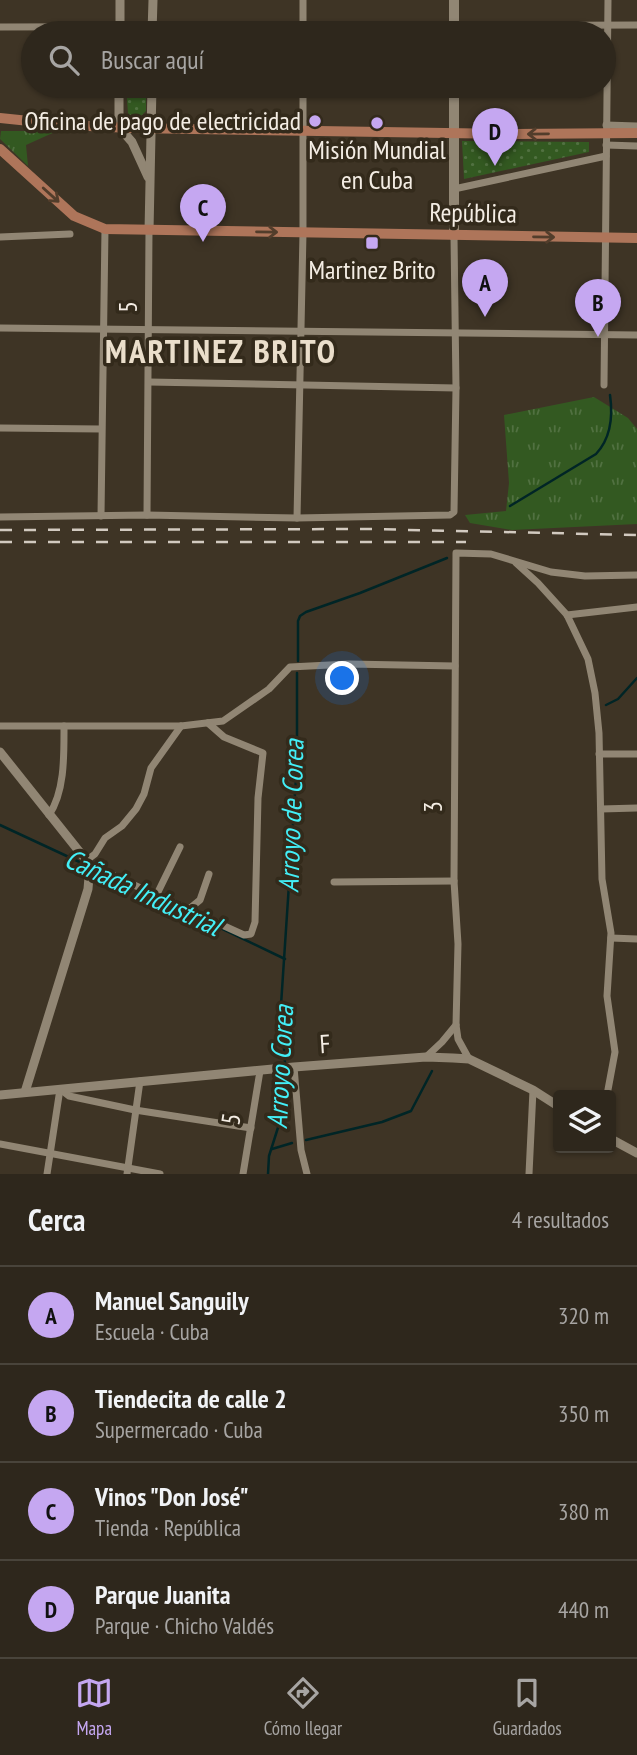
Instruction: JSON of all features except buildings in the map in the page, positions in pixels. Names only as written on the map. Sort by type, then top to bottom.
[{"type":"main road","points":[[454,0],[454,21]]},
{"type":"main road","points":[[454,98],[454,236]]},
{"type":"main road","points":[[3,121],[151,128],[454,134],[606,129],[637,133]]},
{"type":"main road","name":"República","points":[[0,149],[74,216],[106,229],[637,238]]},
{"type":"street","points":[[120,0],[120,21]]},
{"type":"street","points":[[153,0],[153,21]]},
{"type":"street","points":[[303,0],[303,21]]},
{"type":"street","points":[[607,21],[608,0]]},
{"type":"street","points":[[616,24],[637,25]]},
{"type":"street","points":[[0,27],[21,28]]},
{"type":"street","points":[[119,127],[120,98]]},
{"type":"street","name":"5","points":[[147,515],[152,98]]},
{"type":"street","points":[[296,518],[303,233],[303,98]]},
{"type":"street","points":[[604,385],[606,98]]},
{"type":"street","points":[[606,129],[637,126]]},
{"type":"street","name":"5","points":[[119,127],[132,142],[150,183]]},
{"type":"street","points":[[606,145],[637,146]]},
{"type":"street","points":[[454,189],[606,156]]},
{"type":"street","points":[[101,516],[106,229]]},
{"type":"street","points":[[0,237],[69,234]]},
{"type":"street","points":[[0,517],[147,515],[296,518],[450,515],[454,512],[456,388],[454,236]]},
{"type":"street","points":[[0,328],[637,335]]},
{"type":"street","points":[[149,382],[456,388]]},
{"type":"street","points":[[0,428],[102,429]]},
{"type":"street","name":"3","points":[[469,1059],[458,1039],[456,1025],[456,553],[491,554],[512,561]]},
{"type":"street","points":[[512,561],[551,572],[585,576],[637,575]]},
{"type":"street","points":[[512,561],[538,583],[567,615],[588,659],[599,722],[602,879],[611,938],[607,996],[615,1052],[608,1090]]},
{"type":"street","points":[[567,615],[637,607]]},
{"type":"street","points":[[0,726],[181,726],[208,723],[223,721],[269,689],[290,667],[349,664],[455,666]]},
{"type":"street","points":[[0,752],[88,862],[244,935],[251,934],[255,922],[258,798],[263,753],[224,737],[208,723]]},
{"type":"street","points":[[49,815],[55,806],[61,786],[64,726]]},
{"type":"street","points":[[25,1092],[88,889],[88,862],[105,838],[122,826],[136,809],[144,794],[150,768],[181,726]]},
{"type":"street","points":[[599,754],[637,754]]},
{"type":"street","points":[[601,809],[637,808]]},
{"type":"street","points":[[157,894],[180,847]]},
{"type":"street","points":[[189,909],[200,900],[209,874]]},
{"type":"street","points":[[334,882],[454,881]]},
{"type":"street","points":[[611,938],[637,939]]},
{"type":"street","points":[[426,1057],[456,1025]]},
{"type":"street","name":"F","points":[[0,1095],[426,1057],[469,1059],[533,1090],[553,1103]]},
{"type":"street","points":[[294,1067],[301,1150],[307,1174]]},
{"type":"street","name":"5","points":[[243,1174],[260,1071]]},
{"type":"street","points":[[127,1171],[140,1081]]},
{"type":"street","points":[[47,1174],[60,1089],[69,1096],[135,1110],[251,1128]]},
{"type":"street","points":[[529,1174],[533,1090]]},
{"type":"street","points":[[616,1142],[637,1153]]},
{"type":"street","points":[[0,1144],[127,1171],[160,1174]]},
{"type":"green space","points":[[127,98],[146,98],[146,111],[140,117],[132,117],[128,113]]},
{"type":"green space","points":[[1,131],[57,131],[26,145],[28,166],[0,139]]},
{"type":"green space","points":[[462,141],[589,142],[589,152],[464,179]]},
{"type":"green space","points":[[594,397],[628,418],[637,429],[637,524],[512,530],[470,523],[465,515],[506,511],[509,483],[504,415]]},
{"type":"waterway","name":"Arroyo de Corea","points":[[510,506],[596,454],[605,441],[610,426],[610,395]]},
{"type":"waterway","name":"Arroyo de Corea","points":[[298,661],[300,616],[447,558]]},
{"type":"waterway","name":"Arroyo de Corea","points":[[285,1064],[281,1005],[297,763],[297,673]]},
{"type":"waterway","points":[[606,705],[618,699],[637,678]]},
{"type":"waterway","name":"Cañada Industrial","points":[[0,825],[86,865]]},
{"type":"waterway","name":"Cañada Industrial","points":[[206,921],[285,959]]},
{"type":"waterway","name":"Arroyo Corea","points":[[268,1174],[269,1156],[282,1115],[285,1071]]},
{"type":"waterway","points":[[306,1140],[382,1122],[411,1111],[432,1071]]},
{"type":"waterway","points":[[272,1149],[292,1143]]},
{"type":"railway","points":[[0,530],[368,529],[637,535]]},
{"type":"railway","points":[[0,542],[466,542]]},
{"type":"place","name":"Oficina de pago de electricidad","points":[[315,121]]},
{"type":"place","name":"Misión Mundial en Cuba","points":[[377,123]]},
{"type":"place","name":"Parque Juanita","points":[[495,166]]},
{"type":"place","name":"Vinos \"Don José\"","points":[[203,242]]},
{"type":"place","name":"Martinez Brito","points":[[372,243]]},
{"type":"place","name":"Manuel Sanguily","points":[[485,317]]},
{"type":"place","name":"Tiendecita de calle 2","points":[[598,337]]},
{"type":"district","name":"MARTINEZ BRITO","points":[[221,351]]}]
